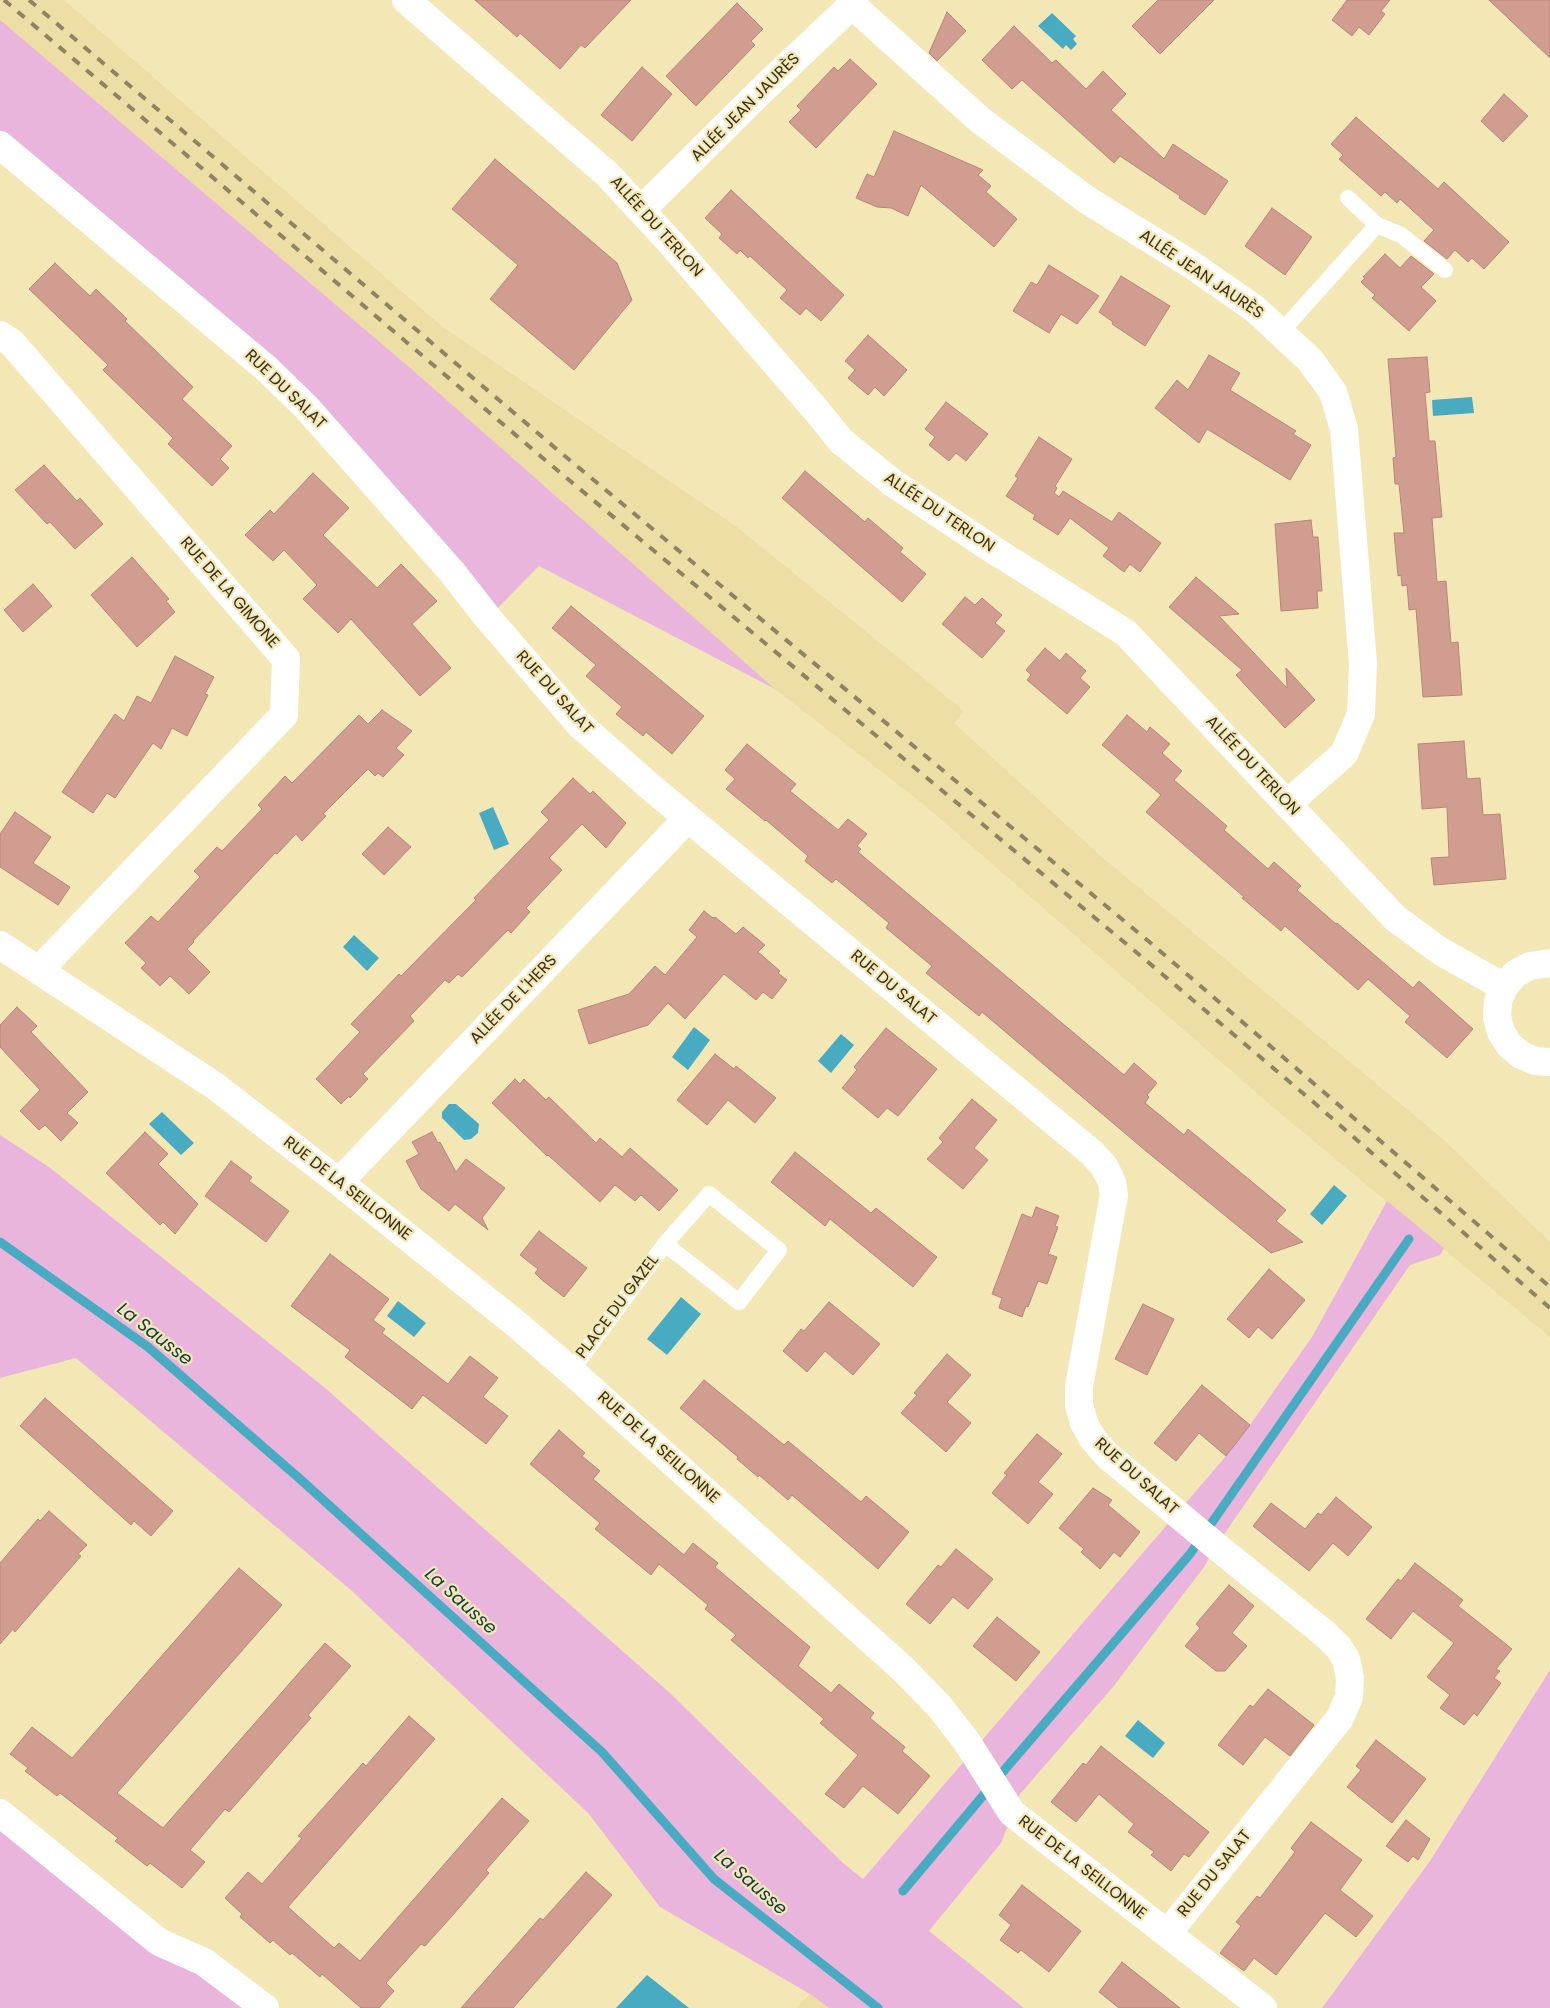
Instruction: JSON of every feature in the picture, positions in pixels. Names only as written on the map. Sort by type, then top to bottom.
[{"type":"street","name":"ALLÉE DU TERLON","points":[[406,0],[607,174],[811,403],[841,441],[893,483],[992,549],[1126,632],[1395,918],[1440,951],[1504,987]]},
{"type":"street","name":"ALLÉE JEAN JAURÈS","points":[[641,210],[761,91],[854,3],[980,120],[1087,200],[1192,265],[1255,308],[1310,360],[1333,392],[1344,429],[1363,664],[1361,714],[1344,754],[1288,804]]},
{"type":"street","name":"RUE DU SALAT","points":[[0,145],[267,369],[307,408],[452,572],[578,724],[688,818],[1092,1153],[1104,1166],[1112,1182],[1114,1195],[1079,1386],[1079,1405],[1084,1422],[1093,1439],[1108,1456],[1325,1634],[1339,1648],[1346,1659],[1350,1678],[1349,1698],[1340,1718],[1166,1934]]},
{"type":"street","name":"RUE DE LA GIMONE","points":[[0,335],[12,343],[286,659],[284,715],[39,970]]},
{"type":"street","name":"ALLÉE DE L'HERS","points":[[339,1182],[688,818]]},
{"type":"street","name":"RUE DE LA SEILLONNE","points":[[0,945],[215,1086],[339,1182],[571,1370],[903,1668],[939,1706],[967,1742],[1012,1813],[1263,2008]]},
{"type":"street","points":[[1550,964],[1530,966],[1515,974],[1504,987],[1498,1001],[1497,1017],[1501,1032],[1509,1045],[1521,1055],[1535,1061],[1550,1062]]},
{"type":"street","points":[[0,1813],[159,1942],[204,1962],[265,2008]]},
{"type":"lane","points":[[1348,198],[1377,225],[1402,235],[1445,270]]},
{"type":"lane","points":[[1281,332],[1377,225]]},
{"type":"lane","name":"PLACE DU GAZEL","points":[[571,1370],[665,1244],[709,1194],[778,1250],[739,1302],[665,1244]]},
{"type":"shaded area","points":[[0,0],[64,0],[443,327],[737,527],[964,711],[954,723],[1103,858],[1443,1139],[1550,1242],[1550,1337],[1281,1114],[923,804],[775,689],[0,112]]},
{"type":"shaded area","points":[[0,20],[409,367],[775,689],[539,566],[488,618],[307,408],[0,145]]},
{"type":"shaded area","points":[[0,1135],[49,1167],[324,1387],[671,1694],[843,1863],[863,1879],[1226,1456],[1250,1425],[1312,1337],[1387,1201],[1444,1248],[1440,1255],[1410,1265],[1216,1546],[1204,1567],[1113,1687],[1020,1794],[1001,1843],[929,1931],[1024,2008],[829,2008],[810,1994],[660,1907],[588,1813],[352,1591],[76,1358],[0,1378]]},
{"type":"shaded area","points":[[1550,1670],[1550,2008],[1322,2008],[1430,1861]]},
{"type":"shaded area","points":[[0,1813],[265,2008],[0,2008]]},
{"type":"shaded area","points":[[810,1994],[829,2008],[796,2008]]},
{"type":"water","points":[[1052,13],[1076,36],[1073,39],[1077,44],[1071,50],[1066,45],[1063,49],[1038,26]]},
{"type":"water","points":[[1472,397],[1474,413],[1433,416],[1432,400]]},
{"type":"water","points":[[493,807],[509,844],[494,850],[479,813]]},
{"type":"water","points":[[354,935],[379,958],[367,971],[343,947]]},
{"type":"water","points":[[694,1027],[710,1040],[688,1070],[672,1057]]},
{"type":"water","points":[[841,1034],[854,1045],[831,1073],[818,1061]]},
{"type":"water","points":[[449,1104],[456,1104],[479,1124],[478,1133],[471,1139],[464,1140],[442,1118],[442,1112]]},
{"type":"water","points":[[162,1112],[194,1143],[181,1155],[149,1124]]},
{"type":"water","points":[[1334,1185],[1347,1196],[1322,1225],[1310,1214]]},
{"type":"water","points":[[681,1297],[701,1314],[667,1355],[647,1339]]},
{"type":"water","points":[[398,1301],[426,1323],[414,1337],[387,1316]]},
{"type":"water","points":[[1138,1720],[1165,1743],[1153,1758],[1125,1736]]},
{"type":"water","points":[[647,1975],[689,2008],[616,2008]]},
{"type":"building","points":[[475,0],[631,0],[585,48],[581,45],[560,69],[520,33],[517,37]]},
{"type":"building","points":[[1158,0],[1214,0],[1160,54],[1132,26]]},
{"type":"building","points":[[1347,0],[1390,0],[1381,11],[1385,14],[1369,35],[1359,27],[1352,36],[1332,20]]},
{"type":"building","points":[[1489,0],[1550,0],[1550,58]]},
{"type":"building","points":[[737,3],[763,29],[751,41],[755,45],[696,106],[666,76]]},
{"type":"building","points":[[947,12],[966,31],[937,61],[929,53]]},
{"type":"building","points":[[1014,26],[1052,63],[1056,60],[1086,89],[1103,71],[1126,94],[1111,110],[1164,159],[1173,144],[1228,181],[1205,215],[1120,156],[1114,163],[1022,80],[1012,89],[982,60]]},
{"type":"building","points":[[850,59],[877,84],[816,148],[789,122],[801,110],[797,106],[834,67],[838,71]]},
{"type":"building","points":[[642,67],[672,94],[632,141],[601,115]]},
{"type":"building","points":[[1504,94],[1528,116],[1503,142],[1481,121]]},
{"type":"building","points":[[1356,117],[1438,189],[1444,182],[1509,242],[1484,269],[1472,258],[1468,262],[1455,250],[1447,259],[1424,241],[1434,230],[1400,199],[1397,203],[1385,192],[1381,196],[1339,159],[1343,155],[1331,144]]},
{"type":"building","points":[[894,131],[983,170],[978,175],[991,186],[986,192],[1017,219],[994,247],[921,185],[908,216],[891,208],[877,207],[856,198],[867,174],[874,177]]},
{"type":"building","points":[[495,159],[617,263],[632,300],[574,370],[490,299],[518,265],[452,209]]},
{"type":"building","points":[[731,190],[844,295],[821,321],[806,308],[800,315],[780,298],[787,290],[750,256],[748,258],[740,250],[737,254],[719,238],[722,234],[705,218]]},
{"type":"building","points":[[1272,208],[1312,237],[1285,275],[1245,246]]},
{"type":"building","points":[[1385,254],[1400,268],[1411,256],[1434,274],[1421,287],[1436,301],[1409,331],[1372,298],[1375,295],[1361,282],[1365,278],[1363,277]]},
{"type":"building","points":[[55,263],[90,296],[96,289],[127,319],[125,321],[193,387],[182,399],[232,446],[220,459],[229,468],[212,486],[168,444],[173,438],[103,370],[108,365],[29,289]]},
{"type":"building","points":[[1049,265],[1099,296],[1077,324],[1061,314],[1049,333],[1013,311],[1031,282],[1037,285]]},
{"type":"building","points":[[1121,276],[1170,306],[1145,346],[1112,324],[1113,322],[1099,312]]},
{"type":"building","points":[[868,335],[907,370],[884,396],[875,387],[868,395],[848,378],[855,370],[845,361]]},
{"type":"building","points":[[1209,355],[1240,373],[1230,390],[1296,431],[1293,434],[1311,445],[1290,480],[1207,429],[1199,443],[1155,408],[1177,380],[1188,390]]},
{"type":"building","points":[[1427,357],[1430,392],[1425,393],[1429,441],[1435,441],[1442,517],[1432,518],[1437,582],[1446,581],[1451,643],[1458,642],[1462,695],[1423,697],[1416,609],[1409,610],[1407,585],[1402,586],[1401,575],[1398,576],[1394,533],[1404,533],[1399,484],[1395,484],[1393,458],[1396,457],[1388,359]]},
{"type":"building","points":[[946,402],[988,434],[966,461],[956,453],[949,461],[929,445],[935,437],[925,429]]},
{"type":"building","points":[[1039,437],[1072,459],[1055,486],[1057,488],[1054,493],[1059,497],[1063,491],[1112,522],[1119,512],[1161,543],[1140,572],[1130,564],[1124,572],[1103,556],[1109,548],[1070,518],[1058,535],[1033,519],[1035,515],[1006,496],[1018,478],[1015,476]]},
{"type":"building","points":[[44,465],[77,501],[80,498],[103,524],[75,549],[50,522],[47,524],[15,490]]},
{"type":"building","points":[[805,471],[865,522],[868,518],[903,548],[900,552],[926,574],[902,602],[782,498]]},
{"type":"building","points":[[313,473],[349,508],[323,535],[377,588],[401,564],[437,601],[412,624],[451,668],[420,696],[351,619],[338,633],[303,599],[317,585],[284,550],[273,561],[245,535],[270,510],[274,514]]},
{"type":"building","points":[[1311,520],[1313,537],[1318,537],[1322,591],[1317,591],[1318,608],[1281,611],[1275,524]]},
{"type":"building","points":[[132,557],[169,599],[166,601],[175,612],[137,647],[91,595]]},
{"type":"building","points":[[1196,577],[1239,614],[1219,616],[1287,688],[1286,668],[1315,700],[1285,728],[1236,675],[1242,670],[1169,607]]},
{"type":"building","points":[[33,584],[52,606],[23,632],[4,610]]},
{"type":"building","points":[[965,597],[975,605],[982,598],[1002,615],[995,623],[1005,631],[982,658],[942,624]]},
{"type":"building","points":[[571,606],[704,716],[672,754],[646,732],[643,736],[616,714],[622,707],[586,676],[596,665],[552,628]]},
{"type":"building","points":[[1045,648],[1060,661],[1066,653],[1086,671],[1080,678],[1090,687],[1067,714],[1027,680],[1031,675],[1026,670]]},
{"type":"building","points":[[175,656],[214,677],[205,694],[208,695],[187,736],[172,728],[161,749],[153,743],[115,798],[107,793],[93,813],[62,792],[115,714],[124,721],[137,696],[151,703]]},
{"type":"building","points":[[382,710],[412,731],[396,748],[404,755],[383,777],[378,773],[375,776],[368,769],[323,814],[326,816],[302,841],[296,834],[277,854],[275,853],[193,941],[187,949],[210,972],[189,994],[170,976],[160,986],[141,968],[146,963],[125,943],[151,916],[158,922],[200,877],[194,871],[217,847],[222,851],[262,809],[258,805],[285,776],[292,783],[359,715],[368,724]]},
{"type":"building","points":[[1127,715],[1147,732],[1150,727],[1170,744],[1162,753],[1182,771],[1174,780],[1227,826],[1224,830],[1268,869],[1274,862],[1301,886],[1297,890],[1336,924],[1413,988],[1419,981],[1473,1029],[1447,1058],[1405,1022],[1410,1016],[1368,979],[1358,990],[1285,926],[1281,931],[1146,812],[1161,795],[1102,745]]},
{"type":"building","points":[[1464,741],[1467,779],[1480,778],[1483,815],[1500,814],[1506,879],[1434,885],[1431,858],[1449,857],[1447,807],[1422,809],[1418,744]]},
{"type":"building","points":[[747,744],[796,784],[790,791],[838,830],[848,819],[867,834],[857,846],[861,849],[858,852],[1124,1075],[1134,1063],[1157,1083],[1147,1095],[1149,1097],[1145,1103],[1184,1135],[1188,1129],[1286,1210],[1276,1221],[1303,1242],[1271,1253],[1146,1151],[982,1012],[979,1016],[926,973],[932,966],[886,928],[889,923],[836,879],[832,883],[805,861],[808,856],[726,789],[735,779],[725,770]]},
{"type":"building","points":[[573,778],[590,794],[593,791],[626,823],[606,848],[582,824],[549,858],[562,870],[526,908],[530,912],[511,933],[508,930],[462,977],[458,974],[449,983],[445,980],[410,1016],[414,1021],[363,1074],[368,1079],[350,1098],[349,1096],[341,1104],[316,1079],[360,1032],[351,1024],[399,974],[401,976],[476,900],[474,898],[549,820],[541,812]]},
{"type":"building","points":[[15,812],[51,837],[33,863],[70,887],[58,905],[0,867],[0,834]]},
{"type":"building","points":[[388,827],[411,847],[384,875],[362,854]]},
{"type":"building","points":[[704,911],[713,918],[715,917],[736,934],[743,927],[765,945],[758,952],[780,971],[778,973],[787,980],[772,999],[763,992],[756,1000],[724,974],[685,1019],[668,1003],[648,1025],[589,1044],[578,1010],[629,994],[655,966],[665,975],[697,937],[689,930]]},
{"type":"building","points":[[17,1007],[37,1026],[31,1032],[88,1092],[67,1113],[78,1123],[61,1141],[45,1125],[39,1130],[20,1111],[40,1090],[0,1047],[0,1025]]},
{"type":"building","points":[[886,1028],[937,1069],[898,1116],[887,1108],[878,1118],[842,1088],[857,1070],[854,1067]]},
{"type":"building","points":[[715,1054],[734,1069],[736,1066],[776,1098],[755,1123],[728,1100],[707,1125],[677,1100]]},
{"type":"building","points":[[515,1079],[520,1084],[524,1079],[546,1100],[549,1097],[596,1143],[600,1138],[622,1157],[630,1148],[678,1190],[659,1211],[641,1195],[635,1201],[615,1185],[600,1202],[547,1156],[492,1103]]},
{"type":"building","points":[[972,1099],[997,1120],[974,1148],[988,1160],[963,1189],[927,1159],[943,1142],[939,1138]]},
{"type":"building","points":[[145,1132],[168,1154],[158,1164],[198,1204],[175,1234],[163,1222],[160,1225],[106,1173]]},
{"type":"building","points":[[432,1132],[438,1143],[440,1142],[456,1172],[466,1159],[505,1188],[482,1218],[488,1230],[455,1204],[449,1211],[421,1189],[406,1161],[419,1154],[412,1142]]},
{"type":"building","points":[[795,1152],[871,1213],[876,1208],[937,1257],[913,1287],[830,1219],[825,1226],[771,1182]]},
{"type":"building","points":[[231,1161],[252,1177],[249,1181],[289,1211],[266,1242],[205,1196]]},
{"type":"building","points":[[1036,1207],[1059,1216],[1055,1226],[1058,1227],[1048,1254],[1057,1257],[1047,1284],[1038,1281],[1022,1317],[999,1308],[1002,1298],[992,1294],[1022,1214],[1032,1218]]},
{"type":"building","points":[[539,1231],[587,1268],[564,1297],[542,1280],[535,1273],[538,1269],[520,1255]]},
{"type":"building","points":[[330,1254],[389,1299],[373,1320],[385,1329],[382,1333],[448,1384],[470,1356],[498,1378],[483,1397],[508,1416],[486,1444],[423,1395],[412,1409],[345,1357],[350,1350],[291,1306]]},
{"type":"building","points":[[1269,1269],[1305,1300],[1272,1339],[1258,1327],[1249,1338],[1227,1319]]},
{"type":"building","points":[[829,1302],[880,1344],[853,1375],[825,1351],[807,1372],[783,1351],[801,1329],[804,1331]]},
{"type":"building","points":[[1143,1304],[1174,1319],[1147,1375],[1115,1359]]},
{"type":"building","points":[[947,1354],[971,1375],[947,1402],[971,1423],[946,1452],[901,1413],[917,1395],[914,1393]]},
{"type":"building","points":[[704,1380],[784,1445],[788,1441],[861,1502],[866,1496],[909,1532],[878,1569],[792,1495],[788,1500],[759,1475],[758,1477],[737,1459],[738,1457],[680,1408]]},
{"type":"building","points":[[1202,1385],[1250,1425],[1226,1456],[1199,1433],[1176,1461],[1154,1443]]},
{"type":"building","points":[[45,1398],[173,1511],[151,1536],[134,1521],[131,1525],[20,1426]]},
{"type":"building","points":[[559,1430],[585,1453],[582,1456],[600,1471],[593,1479],[684,1555],[693,1543],[718,1563],[715,1567],[810,1647],[798,1666],[831,1693],[839,1684],[874,1713],[870,1718],[905,1747],[902,1751],[930,1776],[898,1814],[863,1786],[844,1808],[825,1794],[858,1755],[820,1723],[824,1719],[731,1640],[736,1635],[705,1609],[708,1605],[659,1564],[651,1575],[595,1529],[600,1523],[530,1464]]},
{"type":"building","points":[[1037,1434],[1062,1454],[1038,1482],[1053,1494],[1028,1524],[992,1493],[1007,1475],[1004,1473]]},
{"type":"building","points":[[1093,1488],[1112,1500],[1108,1505],[1140,1532],[1120,1557],[1114,1552],[1100,1569],[1081,1552],[1084,1549],[1059,1528]]},
{"type":"building","points":[[1336,1497],[1372,1527],[1348,1556],[1333,1543],[1309,1571],[1253,1526],[1271,1503],[1305,1529],[1318,1513],[1321,1515]]},
{"type":"building","points":[[49,1511],[87,1545],[78,1554],[81,1556],[15,1632],[13,1629],[0,1644],[0,1563],[38,1519],[40,1521]]},
{"type":"building","points":[[956,1549],[993,1579],[968,1609],[953,1597],[930,1624],[906,1604],[938,1565],[941,1567]]},
{"type":"building","points":[[1415,1563],[1463,1600],[1458,1606],[1512,1649],[1496,1669],[1500,1671],[1494,1678],[1501,1683],[1477,1716],[1474,1713],[1464,1725],[1440,1708],[1450,1695],[1427,1677],[1454,1643],[1413,1611],[1391,1639],[1366,1619],[1398,1579],[1401,1581]]},
{"type":"building","points":[[239,1568],[282,1605],[117,1793],[163,1828],[325,1643],[351,1666],[308,1715],[311,1718],[229,1812],[225,1809],[190,1850],[205,1862],[182,1888],[150,1863],[147,1866],[115,1841],[118,1838],[60,1793],[57,1796],[25,1771],[28,1768],[10,1754],[32,1727],[72,1758]]},
{"type":"building","points":[[1229,1585],[1254,1606],[1232,1633],[1247,1646],[1225,1671],[1216,1671],[1185,1646],[1200,1628],[1196,1624]]},
{"type":"building","points":[[997,1617],[1040,1652],[1016,1681],[973,1646]]},
{"type":"building","points":[[1268,1689],[1314,1725],[1290,1756],[1265,1737],[1243,1765],[1218,1745],[1250,1705],[1253,1707]]},
{"type":"building","points":[[409,1716],[435,1739],[288,1907],[334,1948],[339,1943],[360,1961],[502,1798],[529,1821],[486,1870],[489,1873],[452,1916],[425,1946],[421,1944],[386,1983],[394,1991],[379,2008],[361,2008],[322,1974],[320,1977],[292,1953],[290,1955],[273,1940],[270,1943],[240,1917],[242,1914],[225,1898],[248,1872],[262,1884],[302,1838],[298,1836],[363,1763],[366,1766]]},
{"type":"building","points":[[1376,1740],[1426,1779],[1392,1823],[1347,1787],[1361,1770],[1356,1766]]},
{"type":"building","points":[[1101,1746],[1209,1832],[1189,1857],[1184,1854],[1171,1871],[1151,1855],[1154,1852],[1128,1832],[1134,1824],[1099,1794],[1076,1822],[1051,1802],[1083,1763],[1086,1765]]},
{"type":"building","points":[[1406,1820],[1430,1839],[1418,1860],[1413,1856],[1408,1862],[1386,1846]]},
{"type":"building","points":[[1311,1822],[1362,1860],[1340,1890],[1373,1916],[1356,1937],[1325,1913],[1276,1975],[1254,1958],[1244,1971],[1220,1953],[1241,1926],[1236,1922],[1257,1896],[1260,1898],[1295,1852],[1291,1848]]},
{"type":"building","points":[[586,1872],[612,1895],[513,2008],[461,2008],[540,1918],[543,1920]]},
{"type":"building","points":[[1022,1885],[1081,1931],[1049,1972],[1021,1950],[1018,1953],[1000,1940],[1011,1925],[999,1915]]},
{"type":"building","points":[[1122,1962],[1180,2008],[1119,2008],[1099,1992]]},
{"type":"waterway","points":[[903,1891],[1190,1554],[1409,1239]]},
{"type":"waterway","name":"La Sausse","points":[[0,1242],[148,1347],[300,1479],[602,1752],[714,1879],[878,2008]]},
{"type":"railway","points":[[4,0],[551,465],[1142,957],[1311,1100],[1550,1308]]},
{"type":"railway","points":[[29,0],[560,452],[1153,945],[1550,1287]]}]
